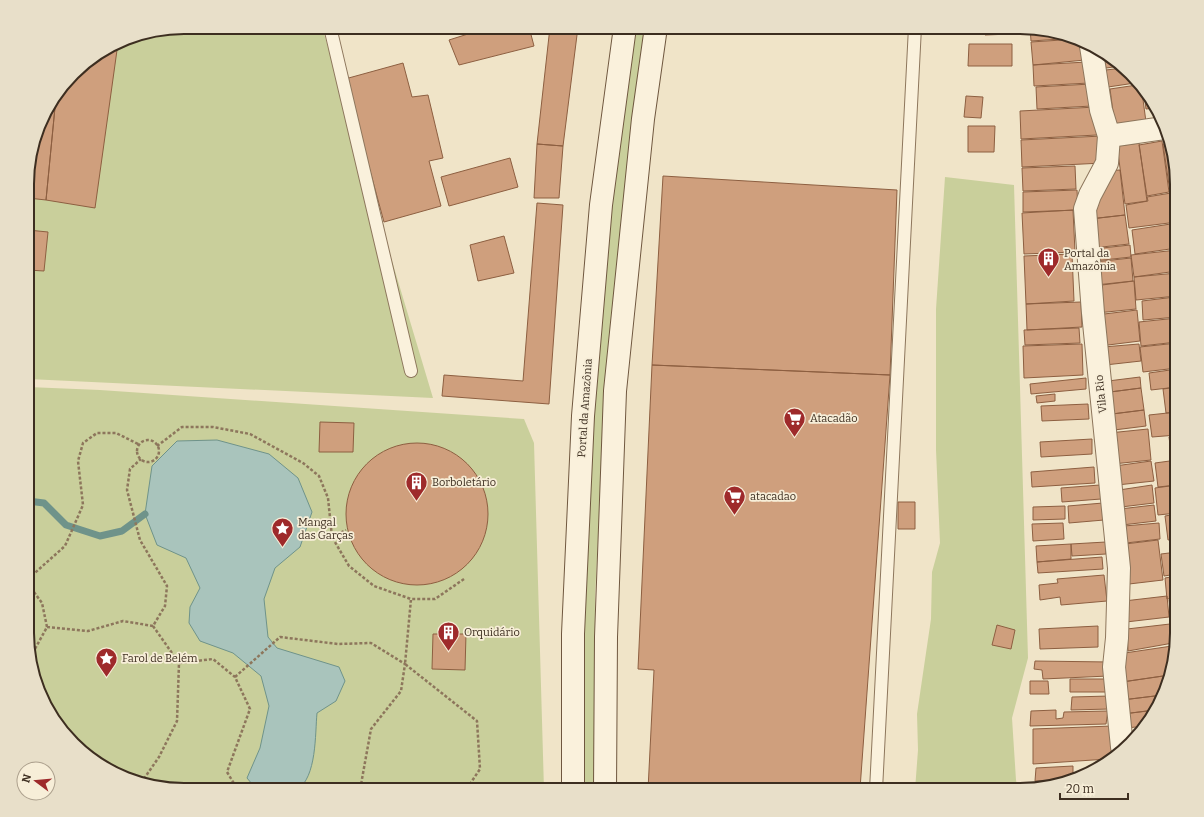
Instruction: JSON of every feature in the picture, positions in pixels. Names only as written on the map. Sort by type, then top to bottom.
[{"type":"street","name":"Portal da Amazônia","points":[[573,783],[573,634],[583,416],[601,205],[624,34]]},
{"type":"street","points":[[605,783],[606,637],[615,391],[643,119],[655,34]]},
{"type":"street","name":"Vila Rio","points":[[1092,52],[1108,136],[1107,163],[1090,195],[1085,209],[1093,313],[1119,568],[1117,638],[1114,667],[1122,743]]},
{"type":"street","points":[[1108,136],[1160,129]]},
{"type":"lane","points":[[332,34],[411,371]]},
{"type":"lane","points":[[876,783],[915,34]]},
{"type":"path","points":[[157,446],[182,427],[213,427],[250,434],[304,463],[319,476],[328,498],[332,537],[349,566],[374,586],[411,599],[435,599],[464,579]]},
{"type":"path","points":[[34,574],[65,546],[83,504],[78,461],[83,444],[97,434],[116,433],[140,445]]},
{"type":"path","points":[[146,441],[154,442],[157,446],[159,454],[153,461],[145,462],[141,459],[138,452],[140,445],[146,441]]},
{"type":"path","points":[[141,459],[130,469],[127,490],[140,540],[167,586],[165,606],[154,626]]},
{"type":"path","points":[[332,537],[346,530]]},
{"type":"path","points":[[34,592],[42,603],[47,627],[35,650]]},
{"type":"path","points":[[361,783],[370,729],[401,691],[406,664],[411,599]]},
{"type":"path","points":[[47,627],[88,631],[123,621],[154,626],[178,663],[177,720],[159,757],[145,778]]},
{"type":"path","points":[[235,677],[280,637],[338,644],[371,643],[406,664],[477,720],[480,769],[471,783]]},
{"type":"path","points":[[178,663],[214,659],[235,677],[250,709],[227,772],[234,783]]},
{"type":"green space","points":[[174,34],[324,34],[433,398],[34,379],[34,174],[41,140],[71,85],[85,71],[101,59],[126,45],[145,39]]},
{"type":"green space","points":[[632,34],[644,34],[605,399],[595,596],[594,783],[578,783],[578,589],[608,230]]},
{"type":"green space","points":[[945,177],[1014,185],[1028,658],[1012,718],[1017,783],[916,783],[918,750],[917,714],[931,619],[932,572],[940,543],[936,450],[936,309]]},
{"type":"green space","name":"Mangal das Garças","points":[[34,387],[100,390],[524,419],[534,443],[544,783],[164,782],[126,772],[101,758],[85,746],[71,732],[49,699],[39,672],[34,643]]},
{"type":"water","points":[[217,440],[269,454],[298,478],[312,512],[300,547],[275,568],[264,599],[268,637],[277,648],[339,667],[345,681],[336,701],[317,713],[314,754],[312,765],[304,783],[251,783],[247,778],[260,748],[269,706],[261,676],[233,653],[200,641],[189,623],[190,607],[200,588],[186,558],[157,545],[145,514],[152,466],[177,441]]},
{"type":"building","points":[[468,34],[531,34],[534,46],[459,65],[449,40]]},
{"type":"building","points":[[549,34],[577,34],[563,146],[537,144]]},
{"type":"building","points":[[985,34],[1011,34],[985,35]]},
{"type":"building","points":[[1031,34],[1059,39],[1031,41]]},
{"type":"building","points":[[1062,40],[1078,45],[1084,48],[1085,60],[1033,65],[1031,42]]},
{"type":"building","points":[[969,44],[1012,44],[1012,66],[968,66]]},
{"type":"building","points":[[117,50],[95,208],[46,200],[55,107],[71,85],[85,71]]},
{"type":"building","points":[[1104,60],[1114,67],[1106,68]]},
{"type":"building","points":[[1087,62],[1089,83],[1034,86],[1033,65]]},
{"type":"building","points":[[403,63],[412,97],[428,95],[443,158],[429,161],[441,206],[384,222],[345,79]]},
{"type":"building","points":[[1116,69],[1132,84],[1108,87],[1106,70]]},
{"type":"building","points":[[1091,84],[1092,106],[1037,109],[1036,87]]},
{"type":"building","points":[[1133,86],[1143,98],[1146,122],[1115,127],[1110,89]]},
{"type":"building","points":[[966,96],[983,97],[981,118],[964,117]]},
{"type":"building","points":[[1145,101],[1150,109],[1146,109]]},
{"type":"building","points":[[55,107],[46,200],[34,199],[34,174],[39,145],[45,126]]},
{"type":"building","points":[[1096,107],[1097,135],[1021,139],[1020,111]]},
{"type":"building","points":[[968,126],[995,126],[994,152],[968,152]]},
{"type":"building","points":[[1102,136],[1103,163],[1022,167],[1021,140]]},
{"type":"building","points":[[1162,141],[1169,192],[1147,196],[1139,145]]},
{"type":"building","points":[[1139,143],[1147,201],[1125,204],[1117,146]]},
{"type":"building","points":[[537,144],[563,146],[559,198],[534,198]]},
{"type":"building","points":[[1163,144],[1165,145],[1169,164],[1170,192]]},
{"type":"building","points":[[510,158],[518,187],[449,206],[441,177]]},
{"type":"building","points":[[1075,166],[1076,189],[1023,191],[1022,168]]},
{"type":"building","points":[[1120,170],[1125,215],[1090,219],[1105,171]]},
{"type":"building","points":[[663,176],[897,190],[890,375],[652,365]]},
{"type":"building","points":[[1077,190],[1078,210],[1023,212],[1023,192]]},
{"type":"building","points":[[1170,193],[1170,223],[1129,228],[1126,205],[1148,201],[1147,197]]},
{"type":"building","points":[[537,203],[563,205],[549,404],[442,396],[444,375],[523,381]]},
{"type":"building","points":[[1073,210],[1075,252],[1024,254],[1022,213]]},
{"type":"building","points":[[1125,215],[1129,244],[1093,248],[1090,219]]},
{"type":"building","points":[[1170,224],[1170,249],[1135,254],[1132,230]]},
{"type":"building","points":[[34,231],[48,232],[44,271],[34,270]]},
{"type":"building","points":[[504,236],[514,273],[478,281],[470,245]]},
{"type":"building","points":[[1130,245],[1131,257],[1094,261],[1093,249]]},
{"type":"building","points":[[1170,251],[1170,272],[1134,277],[1131,255]]},
{"type":"building","name":"Portal da Amazônia","points":[[1072,254],[1074,301],[1026,304],[1024,256]]},
{"type":"building","points":[[1131,258],[1133,281],[1096,285],[1094,262]]},
{"type":"building","points":[[1170,274],[1170,297],[1136,300],[1134,277]]},
{"type":"building","points":[[1134,281],[1136,309],[1097,313],[1094,286]]},
{"type":"building","points":[[1170,298],[1170,318],[1143,320],[1142,301]]},
{"type":"building","points":[[1081,302],[1082,327],[1027,330],[1026,304]]},
{"type":"building","points":[[1137,310],[1140,341],[1100,346],[1096,315]]},
{"type":"building","points":[[1170,319],[1170,343],[1141,346],[1139,322]]},
{"type":"building","points":[[1079,328],[1080,343],[1025,345],[1024,330]]},
{"type":"building","points":[[1082,344],[1083,375],[1024,378],[1023,346]]},
{"type":"building","points":[[1139,344],[1141,361],[1105,365],[1103,347]]},
{"type":"building","points":[[1170,344],[1170,369],[1143,372],[1140,347]]},
{"type":"building","points":[[652,365],[890,375],[860,783],[648,783],[654,670],[638,669]]},
{"type":"building","points":[[1170,370],[1170,388],[1151,390],[1149,373]]},
{"type":"building","points":[[1140,377],[1141,388],[1110,392],[1108,381]]},
{"type":"building","points":[[1086,378],[1086,389],[1031,394],[1030,384]]},
{"type":"building","points":[[1141,388],[1144,410],[1112,414],[1110,392]]},
{"type":"building","points":[[1170,388],[1170,413],[1166,413],[1163,389]]},
{"type":"building","points":[[1055,394],[1055,401],[1037,403],[1036,396]]},
{"type":"building","points":[[1088,404],[1089,419],[1042,421],[1041,406]]},
{"type":"building","points":[[1144,410],[1146,426],[1114,430],[1112,414]]},
{"type":"building","points":[[1170,413],[1170,436],[1152,437],[1149,415]]},
{"type":"building","points":[[320,422],[354,423],[353,452],[319,452]]},
{"type":"building","points":[[1148,429],[1151,460],[1113,464],[1109,433]]},
{"type":"building","points":[[1092,439],[1092,454],[1041,457],[1040,442]]},
{"type":"building","name":"Borboletário","points":[[410,443],[424,443],[451,451],[472,469],[483,487],[487,500],[487,528],[480,548],[462,569],[451,577],[438,582],[424,585],[410,585],[383,577],[362,559],[354,548],[349,535],[346,521],[346,507],[354,480],[372,459],[383,451],[396,446]]},
{"type":"building","points":[[1151,461],[1154,481],[1117,485],[1115,466]]},
{"type":"building","points":[[1170,461],[1170,486],[1158,487],[1155,463]]},
{"type":"building","points":[[1094,467],[1095,483],[1032,487],[1031,472]]},
{"type":"building","points":[[1100,485],[1101,499],[1062,502],[1061,488]]},
{"type":"building","points":[[1152,485],[1154,503],[1121,507],[1119,490]]},
{"type":"building","points":[[1170,486],[1170,514],[1158,515],[1155,488]]},
{"type":"building","points":[[898,502],[915,502],[915,529],[898,529]]},
{"type":"building","points":[[1103,503],[1104,520],[1069,523],[1068,506]]},
{"type":"building","points":[[1154,505],[1156,521],[1122,525],[1120,509]]},
{"type":"building","points":[[1065,506],[1065,519],[1033,520],[1033,507]]},
{"type":"building","points":[[1170,515],[1170,540],[1168,540],[1165,516]]},
{"type":"building","points":[[1063,523],[1064,539],[1033,541],[1032,524]]},
{"type":"building","points":[[1159,523],[1160,539],[1126,543],[1124,526]]},
{"type":"building","points":[[1158,540],[1163,580],[1129,584],[1125,544]]},
{"type":"building","points":[[1106,542],[1106,554],[1072,556],[1071,544]]},
{"type":"building","points":[[1071,544],[1071,559],[1037,562],[1036,546]]},
{"type":"building","points":[[1170,553],[1170,575],[1164,576],[1161,554]]},
{"type":"building","points":[[1102,557],[1103,569],[1038,573],[1037,562]]},
{"type":"building","points":[[1104,575],[1107,601],[1061,605],[1060,597],[1040,600],[1039,585],[1058,583],[1057,579]]},
{"type":"building","points":[[1170,577],[1170,599],[1167,599],[1165,578]]},
{"type":"building","points":[[1167,596],[1169,617],[1126,622],[1124,601]]},
{"type":"building","points":[[1170,624],[1170,644],[1128,651],[1127,629]]},
{"type":"building","points":[[997,625],[1015,630],[1011,649],[992,645]]},
{"type":"building","points":[[1098,626],[1098,647],[1040,649],[1039,629]]},
{"type":"building","name":"Orquidário","points":[[433,634],[466,634],[465,670],[432,669]]},
{"type":"building","points":[[1170,646],[1164,676],[1122,682],[1118,654]]},
{"type":"building","points":[[1035,661],[1109,662],[1108,676],[1043,679],[1042,670],[1034,669]]},
{"type":"building","points":[[1164,676],[1157,696],[1122,700],[1122,682]]},
{"type":"building","points":[[1070,679],[1110,679],[1109,692],[1070,692]]},
{"type":"building","points":[[1030,681],[1048,681],[1049,694],[1030,694]]},
{"type":"building","points":[[1110,696],[1109,709],[1071,710],[1072,697]]},
{"type":"building","points":[[1157,696],[1148,711],[1123,714],[1122,700]]},
{"type":"building","points":[[1056,710],[1056,719],[1063,718],[1064,712],[1108,711],[1106,724],[1030,726],[1031,711]]},
{"type":"building","points":[[1148,711],[1137,727],[1126,728],[1123,714]]},
{"type":"building","points":[[1112,726],[1113,751],[1101,759],[1033,764],[1033,729]]},
{"type":"building","points":[[1073,766],[1073,774],[1046,781],[1035,781],[1036,768]]},
{"type":"waterway","points":[[34,502],[44,503],[66,525],[100,536],[122,531],[145,514]]},
{"type":"place","name":"Portal da Amazônia","points":[[1049,278]]},
{"type":"place","name":"Atacadão","points":[[794,438]]},
{"type":"place","name":"Borboletário","points":[[417,502]]},
{"type":"place","name":"atacadao","points":[[734,516]]},
{"type":"place","name":"Mangal das Garças","points":[[283,548]]},
{"type":"place","name":"Orquidário","points":[[449,652]]},
{"type":"place","name":"Farol de Belém","points":[[107,678]]}]
